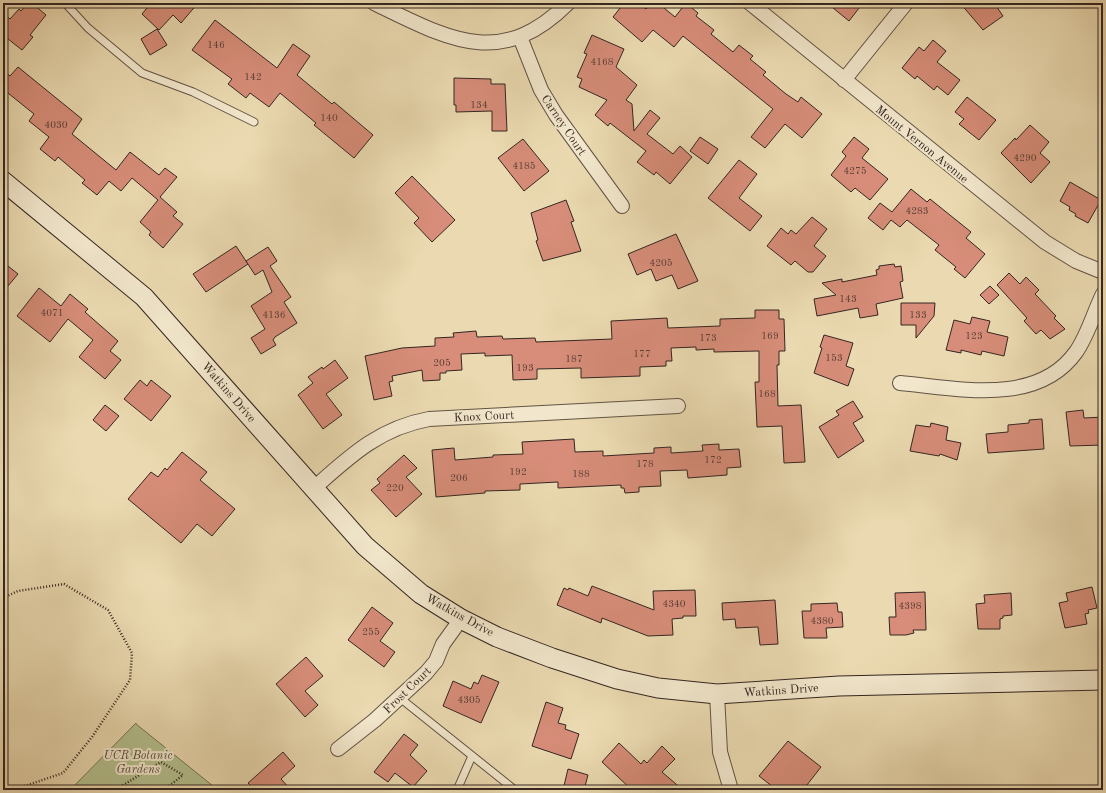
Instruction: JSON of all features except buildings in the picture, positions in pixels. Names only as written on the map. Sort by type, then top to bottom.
[{"type":"main road","name":"Watkins Drive","points":[[3,181],[144,297],[365,546],[421,594],[462,619],[497,637],[552,658],[617,680],[658,688],[717,694],[846,686],[1103,680]]},
{"type":"street","points":[[374,3],[425,28],[464,41],[501,42],[520,37],[539,27],[568,3]]},
{"type":"street","name":"Mount Vernon Avenue","points":[[750,3],[1045,242],[1076,261],[1103,272]]},
{"type":"street","points":[[844,80],[906,3]]},
{"type":"street","name":"Carney Court","points":[[520,37],[541,90],[556,115],[622,206]]},
{"type":"street","points":[[900,383],[1002,389],[1035,383],[1049,377],[1075,352],[1103,294]]},
{"type":"street","name":"Knox Court","points":[[313,489],[365,444],[381,435],[415,421],[678,406]]},
{"type":"street","name":"Frost Court","points":[[338,749],[400,698],[426,673],[436,661],[443,644],[462,619]]},
{"type":"street","points":[[717,694],[720,752],[731,790]]},
{"type":"lane","points":[[65,3],[88,28],[142,73],[193,92],[254,122]]},
{"type":"lane","points":[[400,698],[515,790]]},
{"type":"lane","points":[[457,790],[472,756]]},
{"type":"path","points":[[3,598],[18,591],[64,584],[108,610],[132,653],[130,680],[92,737],[63,773],[13,790]]},
{"type":"path","points":[[115,790],[161,762],[183,776],[164,790]]},
{"type":"green space","name":"UCR Botanic Gardens","points":[[136,724],[218,790],[70,790]]}]
